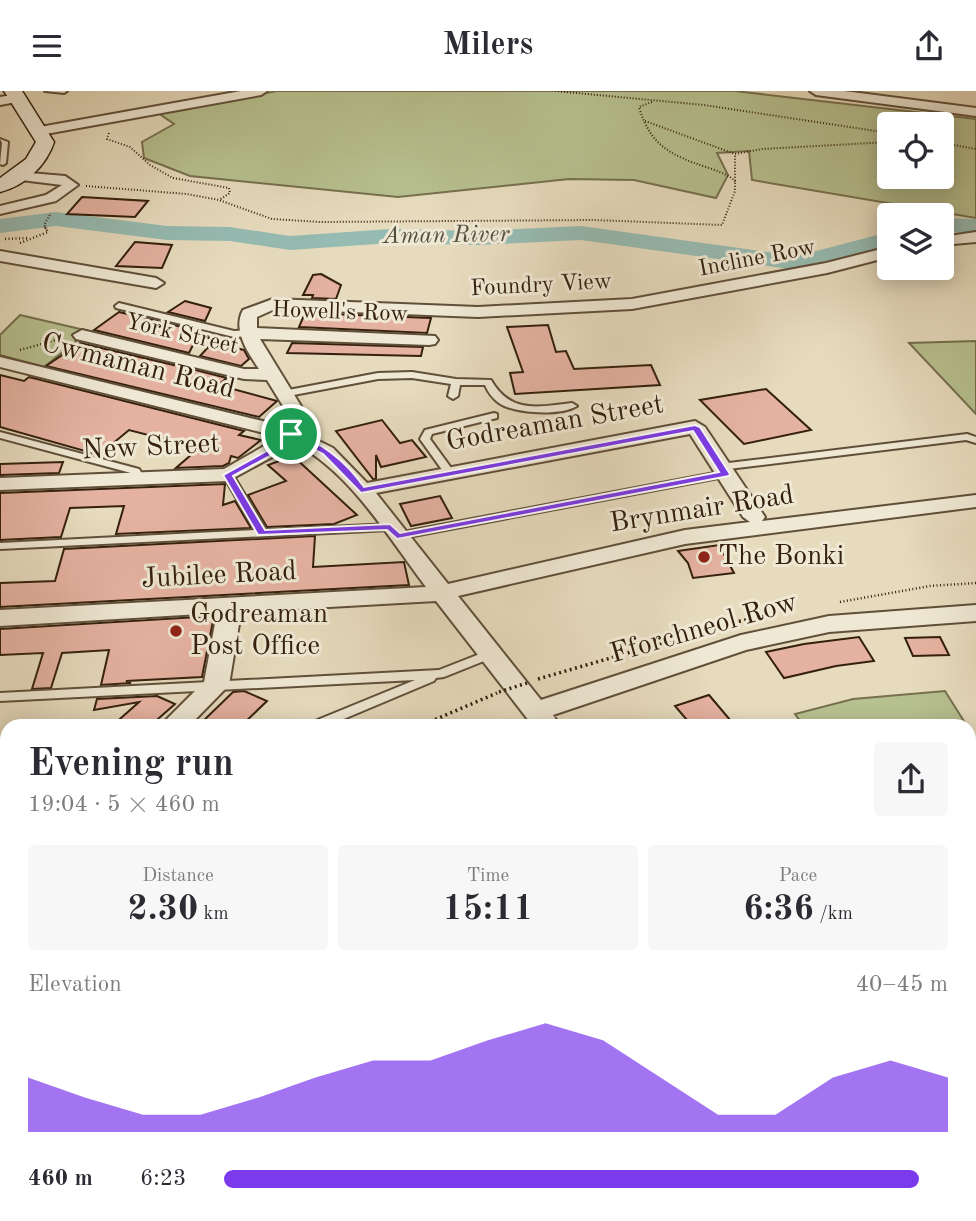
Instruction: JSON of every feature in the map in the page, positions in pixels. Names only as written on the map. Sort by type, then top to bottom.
[{"type":"main road","points":[[0,185],[18,176],[40,157],[45,142],[40,131],[10,97]]},
{"type":"street","points":[[40,131],[261,91]]},
{"type":"street","points":[[816,91],[976,112]]},
{"type":"street","points":[[0,210],[51,198],[71,185],[65,180],[18,176]]},
{"type":"street","points":[[954,240],[976,237]]},
{"type":"street","name":"Incline Row","points":[[632,304],[827,268],[877,255]]},
{"type":"street","points":[[0,256],[156,283]]},
{"type":"street","name":"Foundry View","points":[[250,333],[246,321],[249,314],[273,304],[502,312],[632,304]]},
{"type":"street","points":[[250,333],[270,375],[292,407],[291,434]]},
{"type":"street","name":"Howell's Row","points":[[250,333],[429,340]]},
{"type":"street","name":"York Street","points":[[82,335],[244,374],[270,375]]},
{"type":"street","name":"Cwmaman Road","points":[[8,357],[291,434],[326,452],[349,473],[542,719]]},
{"type":"street","name":"Godreaman Street","points":[[361,490],[695,427],[754,517]]},
{"type":"street","name":"New Street","points":[[0,484],[228,475],[287,443],[291,434]]},
{"type":"street","name":"Brynmair Road","points":[[441,593],[685,537],[976,501]]},
{"type":"street","name":"Jubilee Road","points":[[0,618],[441,593]]},
{"type":"street","points":[[180,719],[216,685],[230,606]]},
{"type":"street","name":"Fforchneol Row","points":[[542,719],[741,643],[829,624],[976,613]]},
{"type":"lane","points":[[48,91],[64,91]]},
{"type":"lane","points":[[0,141],[5,142],[3,163]]},
{"type":"lane","points":[[119,306],[234,334],[250,333]]},
{"type":"lane","points":[[283,394],[377,376],[412,375],[456,382],[488,382],[499,399],[518,408],[572,406]]},
{"type":"lane","points":[[453,395],[456,382]]},
{"type":"lane","points":[[449,472],[425,439],[428,432],[494,416]]},
{"type":"lane","points":[[0,435],[135,471],[140,478]]},
{"type":"lane","points":[[0,545],[262,533],[394,531],[723,470],[967,437],[976,440]]},
{"type":"lane","points":[[228,475],[262,533]]},
{"type":"lane","points":[[332,719],[490,654]]},
{"type":"lane","points":[[0,697],[440,674]]},
{"type":"path","points":[[555,91],[660,101],[877,131]]},
{"type":"path","points":[[660,101],[639,107],[646,127],[662,150],[730,176],[736,182]]},
{"type":"path","points":[[645,121],[735,154],[795,146],[877,143]]},
{"type":"path","points":[[110,131],[107,139],[130,146],[162,173],[188,183],[229,188],[230,193],[219,200]]},
{"type":"path","points":[[954,145],[976,149]]},
{"type":"path","points":[[71,185],[158,190],[219,200],[272,219],[320,222],[594,220],[722,225],[734,203],[738,169],[735,154]]},
{"type":"path","points":[[0,240],[35,238],[48,232],[44,225],[50,215]]},
{"type":"path","points":[[8,357],[73,335],[82,335]]},
{"type":"path","points":[[435,719],[527,683]]},
{"type":"green space","points":[[277,91],[735,91],[916,112],[877,112],[877,189],[954,189],[954,116],[976,119],[976,218],[954,214],[954,203],[888,203],[752,180],[749,151],[717,153],[728,175],[716,198],[634,180],[569,179],[398,197],[190,176],[144,158],[142,142],[174,124],[158,113]]},
{"type":"green space","points":[[20,315],[89,331],[44,367],[0,355],[0,335]]},
{"type":"green space","points":[[976,341],[976,414],[909,343]]},
{"type":"green space","points":[[945,691],[963,719],[799,719],[795,714],[853,699]]},
{"type":"building","points":[[82,197],[148,201],[135,217],[67,214]]},
{"type":"building","points":[[135,242],[172,245],[162,268],[116,266]]},
{"type":"building","points":[[321,274],[341,285],[336,299],[303,295],[313,275]]},
{"type":"building","points":[[185,301],[211,308],[205,321],[168,312]]},
{"type":"building","points":[[119,312],[199,331],[189,338],[196,339],[189,353],[94,330]]},
{"type":"building","points":[[305,313],[431,318],[427,333],[299,327]]},
{"type":"building","points":[[548,325],[556,352],[566,351],[574,369],[651,365],[660,385],[515,394],[510,373],[523,372],[507,327]]},
{"type":"building","points":[[80,343],[182,367],[175,383],[188,368],[227,378],[218,385],[277,401],[259,417],[46,366]]},
{"type":"building","points":[[212,343],[244,350],[249,359],[241,366],[200,356]]},
{"type":"building","points":[[292,343],[423,347],[421,356],[287,353]]},
{"type":"building","points":[[0,375],[24,381],[29,377],[244,431],[239,435],[261,440],[238,458],[231,456],[229,463],[223,466],[176,468],[199,448],[129,430],[99,455],[0,427]]},
{"type":"building","points":[[766,389],[811,430],[744,444],[700,400]]},
{"type":"building","points":[[382,420],[400,443],[412,440],[426,457],[381,467],[376,455],[376,479],[373,479],[336,431]]},
{"type":"building","points":[[293,456],[357,515],[334,524],[267,527],[248,495],[286,481],[268,465]]},
{"type":"building","points":[[63,462],[59,473],[0,475],[0,464]]},
{"type":"building","points":[[225,484],[223,505],[235,501],[251,528],[116,534],[124,506],[70,508],[61,537],[0,540],[0,493]]},
{"type":"building","points":[[440,496],[452,518],[411,526],[400,504]]},
{"type":"building","points":[[315,536],[313,567],[404,562],[409,585],[0,607],[0,583],[55,581],[64,549]]},
{"type":"building","name":"The Bonki","points":[[719,545],[734,573],[693,578],[688,563],[678,551]]},
{"type":"building","points":[[214,616],[202,677],[101,685],[109,650],[62,653],[51,688],[32,689],[43,653],[0,655],[0,629]]},
{"type":"building","points":[[859,637],[874,661],[836,666],[784,678],[766,652],[804,644]]},
{"type":"building","points":[[940,637],[949,655],[913,656],[905,638]]},
{"type":"building","points":[[244,691],[267,701],[248,719],[205,719],[233,692]]},
{"type":"building","points":[[709,695],[729,719],[686,719],[675,706]]},
{"type":"building","points":[[157,696],[175,704],[158,719],[120,719],[139,702],[94,710],[97,699]]},
{"type":"waterway","name":"Aman River","points":[[0,226],[56,219],[167,233],[230,234],[290,243],[391,236],[478,238],[581,233],[797,263],[877,242]]},
{"type":"waterway","name":"Aman River","points":[[954,225],[976,226]]},
{"type":"place","name":"The Bonki","points":[[704,557]]},
{"type":"place","name":"Godreaman Post Office","points":[[176,631]]},
{"type":"route","points":[[695,427],[725,474],[397,536],[390,527],[262,533],[228,475],[287,443],[291,434],[326,452],[349,473],[361,490],[695,427]]}]
